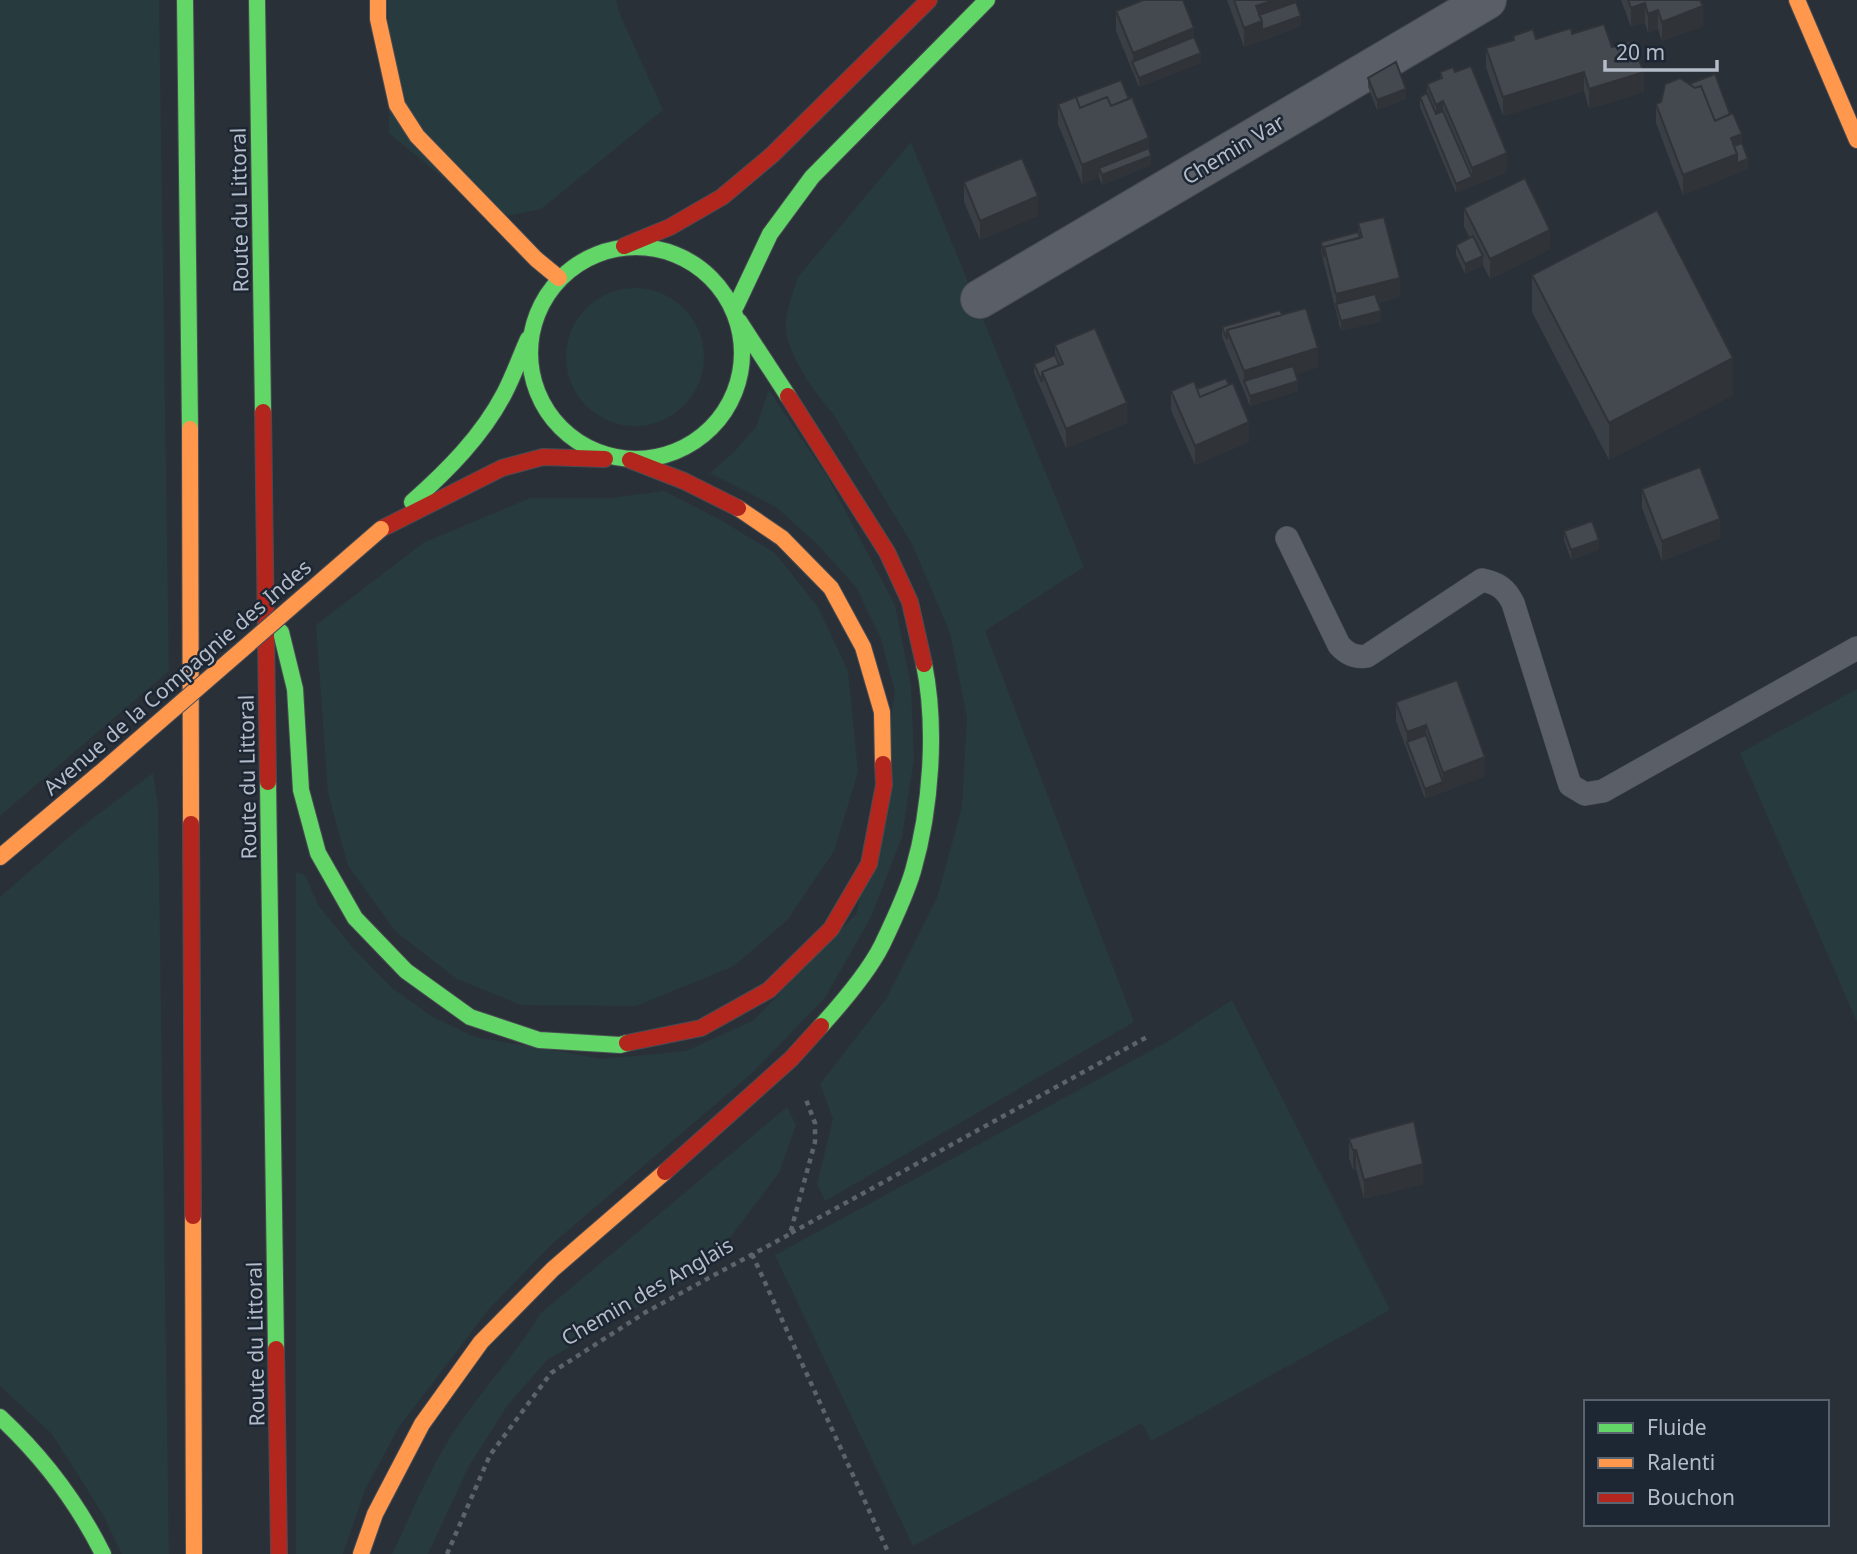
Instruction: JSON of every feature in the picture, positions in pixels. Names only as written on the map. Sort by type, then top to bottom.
[{"type":"main road","points":[[185,0],[190,455],[194,1554]]},
{"type":"main road","name":"Route du Littoral","points":[[257,0],[279,1554]]},
{"type":"main road","points":[[378,0],[378,19],[397,105],[417,136],[536,259],[559,278]]},
{"type":"main road","points":[[264,566],[295,689],[301,790],[318,853],[355,918],[406,971],[470,1017],[538,1040],[620,1045],[701,1028],[769,990],[831,929],[869,864],[884,785],[882,712],[863,647],[831,588],[782,538],[730,503],[630,460],[600,454],[573,439],[551,418],[536,391],[530,361],[535,324],[543,301],[559,278],[591,257],[670,228],[715,201],[772,155],[929,0]]},
{"type":"main road","points":[[630,460],[661,457],[690,446],[714,426],[732,401],[742,370],[743,337],[737,313],[770,233],[812,177],[987,0]]},
{"type":"main road","points":[[1797,0],[1857,140]]},
{"type":"main road","points":[[361,1554],[375,1514],[422,1424],[481,1342],[553,1269],[731,1115],[791,1059],[838,1007],[881,947],[913,872],[928,793],[930,726],[925,669],[910,603],[887,552],[713,278],[687,259],[656,248],[622,247]]},
{"type":"main road","name":"Avenue de la Compagnie des Indes","points":[[0,857],[430,485],[477,432],[503,396],[535,324]]},
{"type":"main road","name":"Avenue de la Compagnie des Indes","points":[[381,529],[502,468],[543,457],[630,460]]},
{"type":"main road","points":[[0,1417],[23,1438],[58,1479],[89,1524],[103,1554]]},
{"type":"street","name":"Chemin Var","points":[[980,299],[1487,0]]},
{"type":"lane","points":[[1287,538],[1339,645],[1344,651],[1359,657],[1367,656],[1482,580],[1501,586],[1513,603],[1570,785],[1585,794],[1603,792],[1857,648]]},
{"type":"path","name":"Chemin des Anglais","points":[[447,1554],[490,1455],[551,1373],[646,1312],[1147,1037]]},
{"type":"path","points":[[790,1234],[815,1142],[815,1123],[791,1059]]},
{"type":"path","points":[[752,1254],[889,1554]]},
{"type":"green space","points":[[0,0],[159,0],[169,671],[0,816]]},
{"type":"green space","points":[[388,0],[616,0],[663,110],[541,209],[508,216],[477,206],[389,133]]},
{"type":"green space","points":[[911,142],[1084,567],[985,631],[1134,1022],[825,1201],[817,1184],[833,1119],[820,1084],[886,999],[937,898],[962,807],[967,717],[950,633],[912,544],[832,412],[799,367],[787,337],[786,322],[798,277]]},
{"type":"green space","points":[[635,288],[662,293],[684,308],[699,330],[704,357],[699,384],[684,406],[662,421],[635,426],[608,421],[586,406],[571,384],[566,357],[571,330],[586,308],[608,293]]},
{"type":"green space","points":[[769,390],[828,478],[895,605],[911,686],[914,759],[902,837],[871,917],[825,998],[750,1075],[552,1244],[489,1309],[399,1427],[365,1490],[343,1554],[296,1554],[296,872],[305,875],[318,905],[353,948],[392,988],[433,1017],[475,1037],[603,1059],[686,1051],[754,1020],[857,913],[895,692],[881,639],[856,587],[819,546],[776,507],[710,473],[734,452],[756,427]]},
{"type":"green space","points":[[664,491],[719,519],[775,553],[818,607],[848,671],[858,772],[834,851],[788,919],[734,966],[636,1006],[521,1005],[457,979],[396,932],[348,866],[328,793],[316,625],[423,543],[530,498],[610,498]]},
{"type":"green space","points":[[1857,689],[1857,1022],[1740,753]]},
{"type":"green space","points":[[153,773],[158,806],[169,1554],[122,1554],[102,1513],[52,1434],[0,1386],[0,897],[76,831]]},
{"type":"green space","points":[[1232,1000],[1390,1310],[1151,1441],[1142,1423],[913,1546],[775,1255],[1167,1042]]},
{"type":"green space","points":[[787,1107],[796,1125],[779,1173],[710,1264],[547,1360],[507,1406],[469,1466],[428,1554],[392,1554],[430,1474],[455,1430],[541,1313]]},
{"type":"building","points":[[1143,0],[1183,0],[1194,28],[1133,53],[1116,11]]},
{"type":"building","points":[[1234,0],[1275,0],[1256,6],[1262,21],[1244,28]]},
{"type":"building","points":[[1628,0],[1700,0],[1703,6],[1662,22],[1658,10],[1648,14],[1645,3],[1631,8]]},
{"type":"building","points":[[1296,2],[1301,16],[1262,30],[1259,15]]},
{"type":"building","points":[[1604,24],[1612,47],[1631,41],[1644,72],[1589,89],[1584,72],[1503,97],[1486,48],[1514,40],[1513,36],[1533,29],[1536,39],[1571,28],[1572,34]]},
{"type":"building","points":[[1194,37],[1201,53],[1139,78],[1132,62]]},
{"type":"building","points":[[1396,62],[1406,89],[1377,100],[1368,78]]},
{"type":"building","points":[[1471,66],[1507,153],[1472,168],[1443,101],[1436,105],[1427,84],[1442,78],[1440,72],[1453,67],[1455,72]]},
{"type":"building","points":[[1715,74],[1730,114],[1715,121],[1701,86],[1695,88],[1689,84]]},
{"type":"building","points":[[1680,78],[1695,88],[1701,86],[1715,121],[1733,113],[1742,134],[1731,138],[1737,154],[1683,175],[1656,104],[1661,102],[1665,84]]},
{"type":"building","points":[[1121,80],[1129,99],[1111,106],[1107,97],[1080,108],[1076,97]]},
{"type":"building","points":[[1427,93],[1436,114],[1443,111],[1472,177],[1456,184],[1420,97]]},
{"type":"building","points":[[1076,97],[1080,108],[1107,97],[1111,106],[1132,97],[1149,138],[1082,165],[1058,104]]},
{"type":"building","points":[[1742,143],[1748,159],[1737,163],[1734,146]]},
{"type":"building","points":[[1149,148],[1151,156],[1102,175],[1099,168]]},
{"type":"building","points":[[1022,158],[1038,196],[980,221],[964,182]]},
{"type":"building","points":[[1525,178],[1550,230],[1490,259],[1464,208]]},
{"type":"building","points":[[1657,210],[1733,358],[1609,423],[1532,275]]},
{"type":"building","points":[[1384,217],[1400,278],[1336,294],[1324,247],[1362,237],[1358,223]]},
{"type":"building","points":[[1358,232],[1360,238],[1324,247],[1324,257],[1321,242]]},
{"type":"building","points":[[1473,236],[1483,256],[1465,264],[1456,245]]},
{"type":"building","points":[[1375,294],[1381,311],[1341,321],[1336,304]]},
{"type":"building","points":[[1306,308],[1318,348],[1244,371],[1227,330]]},
{"type":"building","points":[[1280,310],[1282,315],[1227,330],[1227,339],[1222,327]]},
{"type":"building","points":[[1095,328],[1127,403],[1066,429],[1042,372],[1063,364],[1055,345]]},
{"type":"building","points":[[1055,355],[1059,365],[1042,372],[1042,382],[1034,364]]},
{"type":"building","points":[[1293,366],[1298,381],[1250,396],[1244,381]]},
{"type":"building","points":[[1226,378],[1229,385],[1200,397],[1197,389]]},
{"type":"building","points":[[1194,381],[1200,397],[1233,383],[1249,422],[1195,446],[1171,391]]},
{"type":"building","points":[[1700,467],[1720,519],[1662,541],[1642,489]]},
{"type":"building","points":[[1592,521],[1599,540],[1571,550],[1564,531]]},
{"type":"building","points":[[1457,680],[1485,757],[1443,773],[1426,725],[1407,732],[1396,702]]},
{"type":"building","points":[[1426,735],[1443,782],[1425,789],[1407,742]]},
{"type":"building","points":[[1414,1121],[1423,1164],[1364,1180],[1356,1150],[1353,1150],[1349,1139]]},
{"type":"traffic: fast","points":[[185,0],[190,429]]},
{"type":"traffic: fast","points":[[257,0],[263,412]]},
{"type":"traffic: fast","points":[[736,306],[770,234],[812,177],[987,0]]},
{"type":"traffic: fast","points":[[636,247],[677,255],[695,264],[711,278],[725,294],[734,312],[742,353],[734,394],[725,412],[711,428],[695,442],[677,451],[636,459],[595,451],[577,442],[561,428],[547,412],[538,394],[530,353],[538,312],[547,294],[561,278],[577,264],[595,255],[636,247]]},
{"type":"traffic: fast","points":[[739,321],[788,396]]},
{"type":"traffic: fast","points":[[412,502],[451,465],[485,424],[507,387],[528,339]]},
{"type":"traffic: fast","points":[[281,632],[295,689],[301,790],[318,853],[355,918],[406,971],[470,1017],[539,1040],[620,1045],[627,1043]]},
{"type":"traffic: fast","points":[[821,1026],[870,966],[899,908],[913,871],[924,821],[930,768],[930,714],[924,664]]},
{"type":"traffic: fast","points":[[268,782],[276,1349]]},
{"type":"traffic: fast","points":[[0,1417],[31,1448],[58,1481],[103,1554]]},
{"type":"traffic: slow","points":[[378,0],[378,19],[397,105],[417,136],[536,259],[559,278]]},
{"type":"traffic: slow","points":[[1797,0],[1857,140]]},
{"type":"traffic: slow","points":[[190,429],[191,824]]},
{"type":"traffic: slow","points":[[738,508],[782,538],[831,588],[863,647],[882,712],[883,764]]},
{"type":"traffic: slow","points":[[100,773],[381,529]]},
{"type":"traffic: slow","points":[[0,857],[100,773]]},
{"type":"traffic: slow","points":[[361,1554],[375,1514],[422,1424],[481,1342],[553,1269],[665,1172]]},
{"type":"traffic: slow","points":[[193,1216],[194,1554]]},
{"type":"traffic: jam","points":[[624,246],[670,227],[722,197],[772,155],[929,0]]},
{"type":"traffic: jam","points":[[788,396],[887,552],[910,602],[924,664]]},
{"type":"traffic: jam","points":[[263,412],[268,782]]},
{"type":"traffic: jam","points":[[381,529],[502,468],[543,457],[605,459]]},
{"type":"traffic: jam","points":[[630,460],[684,481],[738,508]]},
{"type":"traffic: jam","points":[[627,1043],[701,1028],[769,990],[831,929],[869,864],[884,785],[883,764]]},
{"type":"traffic: jam","points":[[191,824],[193,1216]]},
{"type":"traffic: jam","points":[[665,1172],[791,1059],[821,1026]]},
{"type":"traffic: jam","points":[[276,1349],[279,1554]]}]
